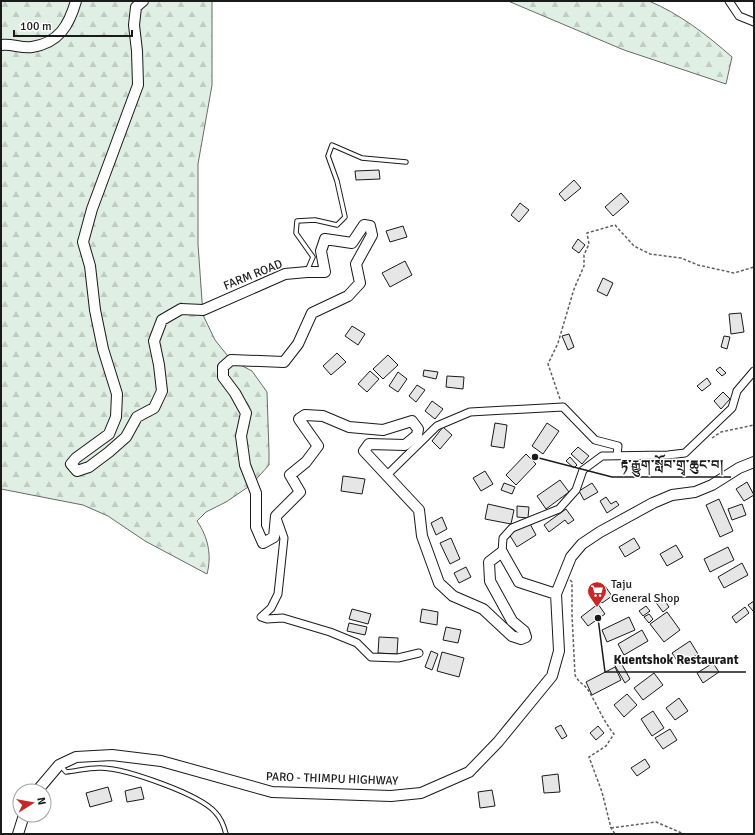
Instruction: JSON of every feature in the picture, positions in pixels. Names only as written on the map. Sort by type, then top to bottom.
[{"type":"street","points":[[1,45],[32,48],[55,39],[70,21],[76,1]]},
{"type":"street","name":"FARM ROAD","points":[[143,1],[136,7],[134,25],[137,51],[138,85],[92,209],[83,242],[90,266],[95,310],[103,348],[117,394],[116,417],[109,434],[76,458],[71,464],[77,471],[89,467],[126,437],[137,417],[154,408],[162,390],[154,341],[162,320],[181,309],[203,310],[284,274],[325,272],[321,251],[325,240],[352,243],[364,225],[370,226],[372,235],[356,264],[360,283],[348,296],[312,313],[298,344],[284,362],[231,360],[223,367],[223,377],[246,413],[241,436],[245,465],[256,493],[256,527],[263,543],[274,537],[276,516]]},
{"type":"street","points":[[729,1],[739,16],[754,22]]},
{"type":"street","points":[[556,594],[520,582],[502,552],[503,538],[512,528],[559,509],[576,490],[583,470],[602,456],[668,456],[685,453],[732,408],[737,391],[754,371]]},
{"type":"street","points":[[386,476],[437,426],[470,412],[563,407],[595,440],[618,446],[616,455]]},
{"type":"street","points":[[419,653],[398,658],[371,657],[357,643],[330,632],[284,618],[267,620],[261,617],[271,608],[278,594],[284,538],[276,516],[300,492],[290,475],[306,462],[318,446],[299,419],[305,415],[323,416],[349,427],[383,430],[412,421],[418,429],[417,435],[405,445],[369,444],[364,451],[386,476],[420,510],[422,536],[439,583],[453,596],[483,609],[512,636],[521,639],[526,637],[524,631],[512,622],[490,581],[489,562],[502,552]]},
{"type":"street","name":"PARO - THIMPU HIGHWAY","points":[[44,783],[60,765],[76,757],[112,755],[161,761],[272,792],[391,796],[421,793],[469,772],[498,742],[552,676],[559,651],[556,594],[571,557],[582,544],[600,532],[672,495],[695,492],[712,485],[739,468],[754,462]]},
{"type":"street","points":[[18,834],[21,823]]},
{"type":"lane","points":[[307,272],[313,257],[296,233],[297,221],[315,220],[337,225],[345,217],[337,182],[328,156],[332,145],[362,158],[406,162]]},
{"type":"lane","points":[[60,765],[66,772],[102,768],[159,781],[201,802],[215,812],[224,826],[226,834]]},
{"type":"path","points":[[563,407],[548,364],[558,343],[574,289],[584,266],[584,255],[589,244],[587,233],[615,225],[634,246],[650,254],[681,258],[698,266],[734,273],[754,267]]},
{"type":"path","points":[[709,441],[721,432],[742,429],[754,425]]},
{"type":"path","points":[[564,572],[572,582],[575,676],[578,681],[588,689],[606,724],[614,734],[606,746],[588,757],[602,792],[615,834]]},
{"type":"path","points":[[612,828],[656,822],[684,834]]},
{"type":"green space","points":[[1,1],[212,1],[212,85],[198,164],[198,244],[203,315],[215,340],[231,360],[252,371],[267,392],[269,465],[251,485],[226,502],[206,512],[197,521],[204,533],[208,546],[209,560],[207,574],[145,541],[108,516],[83,505],[1,489]]},
{"type":"green space","points":[[508,1],[649,1],[672,12],[693,26],[732,57],[726,84],[624,50]]},
{"type":"building","points":[[379,170],[380,179],[356,180],[355,171]]},
{"type":"building","points":[[574,180],[581,188],[565,201],[559,194]]},
{"type":"building","points":[[621,193],[629,202],[613,216],[605,207]]},
{"type":"building","points":[[520,203],[529,210],[519,222],[511,215]]},
{"type":"building","points":[[403,226],[407,237],[390,242],[386,231]]},
{"type":"building","points":[[578,239],[585,245],[579,253],[572,248]]},
{"type":"building","points":[[405,261],[412,275],[390,287],[382,273]]},
{"type":"building","points":[[603,278],[613,283],[607,296],[597,291]]},
{"type":"building","points":[[741,313],[744,332],[731,334],[729,314]]},
{"type":"building","points":[[352,326],[365,334],[358,345],[345,336]]},
{"type":"building","points":[[569,334],[574,347],[568,350],[562,336]]},
{"type":"building","points":[[724,336],[730,337],[727,349],[721,347]]},
{"type":"building","points":[[337,353],[346,362],[331,375],[323,366]]},
{"type":"building","points":[[388,355],[398,365],[383,379],[373,369]]},
{"type":"building","points":[[720,367],[726,373],[722,376],[716,370]]},
{"type":"building","points":[[424,370],[438,372],[436,379],[423,376]]},
{"type":"building","points":[[370,371],[379,379],[367,392],[358,384]]},
{"type":"building","points":[[398,372],[407,379],[398,392],[389,386]]},
{"type":"building","points":[[447,376],[464,377],[463,389],[446,387]]},
{"type":"building","points":[[707,378],[711,384],[702,391],[697,386]]},
{"type":"building","points":[[417,385],[425,390],[416,402],[409,396]]},
{"type":"building","points":[[723,392],[730,399],[721,409],[714,401]]},
{"type":"building","points":[[432,401],[443,409],[435,419],[425,411]]},
{"type":"building","points":[[495,423],[507,425],[504,448],[491,446]]},
{"type":"building","points":[[547,423],[559,431],[543,454],[532,446]]},
{"type":"building","points":[[443,427],[452,435],[440,449],[432,441]]},
{"type":"building","points":[[578,447],[589,456],[582,464],[571,454]]},
{"type":"building","points":[[526,454],[536,464],[516,485],[506,475]]},
{"type":"building","points":[[570,457],[577,465],[574,468],[566,461]]},
{"type":"building","points":[[485,471],[493,484],[481,491],[473,478]]},
{"type":"building","points":[[343,476],[365,479],[362,494],[341,491]]},
{"type":"building","points":[[560,480],[569,492],[546,509],[537,496]]},
{"type":"building","points":[[747,482],[754,495],[744,501],[736,489]]},
{"type":"building","points":[[504,483],[515,487],[512,494],[501,490]]},
{"type":"building","points":[[592,483],[598,492],[584,500],[579,491]]},
{"type":"building","points":[[606,497],[611,504],[616,501],[619,505],[607,513],[600,501]]},
{"type":"building","points":[[719,499],[733,531],[720,537],[706,505]]},
{"type":"building","points":[[488,504],[514,510],[511,524],[485,519]]},
{"type":"building","points":[[742,504],[746,515],[732,520],[728,509]]},
{"type":"building","points":[[517,506],[529,507],[528,518],[517,517]]},
{"type":"building","points":[[566,509],[574,520],[568,524],[565,520],[549,532],[544,525]]},
{"type":"building","points":[[442,517],[447,529],[436,535],[431,523]]},
{"type":"building","points":[[529,522],[536,535],[517,547],[509,534]]},
{"type":"building","points":[[451,538],[460,559],[450,564],[440,543]]},
{"type":"building","points":[[634,538],[640,548],[625,557],[619,547]]},
{"type":"building","points":[[676,545],[683,557],[667,566],[660,554]]},
{"type":"building","points":[[728,547],[734,560],[710,572],[704,559]]},
{"type":"building","points":[[742,563],[748,575],[724,588],[718,577]]},
{"type":"building","points":[[466,567],[471,577],[459,583],[454,573]]},
{"type":"building","points":[[605,586],[612,596],[602,603],[595,593]]},
{"type":"building","points":[[661,595],[669,607],[663,612],[654,600]]},
{"type":"building","points":[[754,601],[754,610],[753,611],[748,605]]},
{"type":"building","points":[[598,604],[605,614],[588,626],[581,617]]},
{"type":"building","points":[[646,606],[650,611],[643,616],[639,611]]},
{"type":"building","points":[[745,607],[749,613],[736,623],[732,617]]},
{"type":"building","points":[[352,609],[371,614],[368,624],[349,619]]},
{"type":"building","points":[[422,609],[438,612],[437,625],[420,622]]},
{"type":"building","points":[[667,612],[680,630],[664,642],[650,624]]},
{"type":"building","points":[[649,614],[653,619],[649,623],[644,617]]},
{"type":"building","points":[[629,617],[635,630],[607,642],[602,630]]},
{"type":"building","points":[[349,623],[367,627],[365,635],[347,631]]},
{"type":"building","points":[[446,627],[461,630],[458,643],[443,640]]},
{"type":"building","points":[[642,630],[648,641],[624,655],[618,644]]},
{"type":"building","points":[[379,637],[398,638],[397,654],[378,653]]},
{"type":"building","points":[[690,641],[698,654],[680,665],[672,653]]},
{"type":"building","points":[[431,651],[438,654],[432,670],[425,667]]},
{"type":"building","points":[[442,652],[464,658],[459,677],[437,671]]},
{"type":"building","points":[[620,661],[630,679],[625,683],[614,664]]},
{"type":"building","points":[[713,663],[719,672],[703,683],[697,673]]},
{"type":"building","points":[[615,667],[621,680],[592,695],[586,682]]},
{"type":"building","points":[[654,673],[663,685],[643,700],[634,688]]},
{"type":"building","points":[[627,694],[637,705],[624,717],[614,705]]},
{"type":"building","points":[[679,698],[688,711],[675,720],[666,708]]},
{"type":"building","points":[[653,711],[664,728],[652,736],[641,719]]},
{"type":"building","points":[[561,725],[567,736],[562,739],[555,728]]},
{"type":"building","points":[[598,726],[604,733],[596,740],[590,733]]},
{"type":"building","points":[[670,729],[677,740],[663,749],[655,738]]},
{"type":"building","points":[[645,759],[650,767],[637,776],[631,768]]},
{"type":"building","points":[[558,774],[560,792],[544,793],[542,776]]},
{"type":"building","points":[[108,787],[112,801],[90,807],[86,793]]},
{"type":"building","points":[[141,787],[144,799],[127,802],[125,791]]},
{"type":"building","points":[[492,790],[495,806],[480,808],[478,792]]},
{"type":"place","name":"རྟ་རྒྱུག་སློབ་གྲྭ་ཆུང་བ།","points":[[535,457]]},
{"type":"place","name":"Taju General Shop","points":[[597,608]]},
{"type":"place","name":"Kuentshok Restaurant","points":[[598,618]]}]
